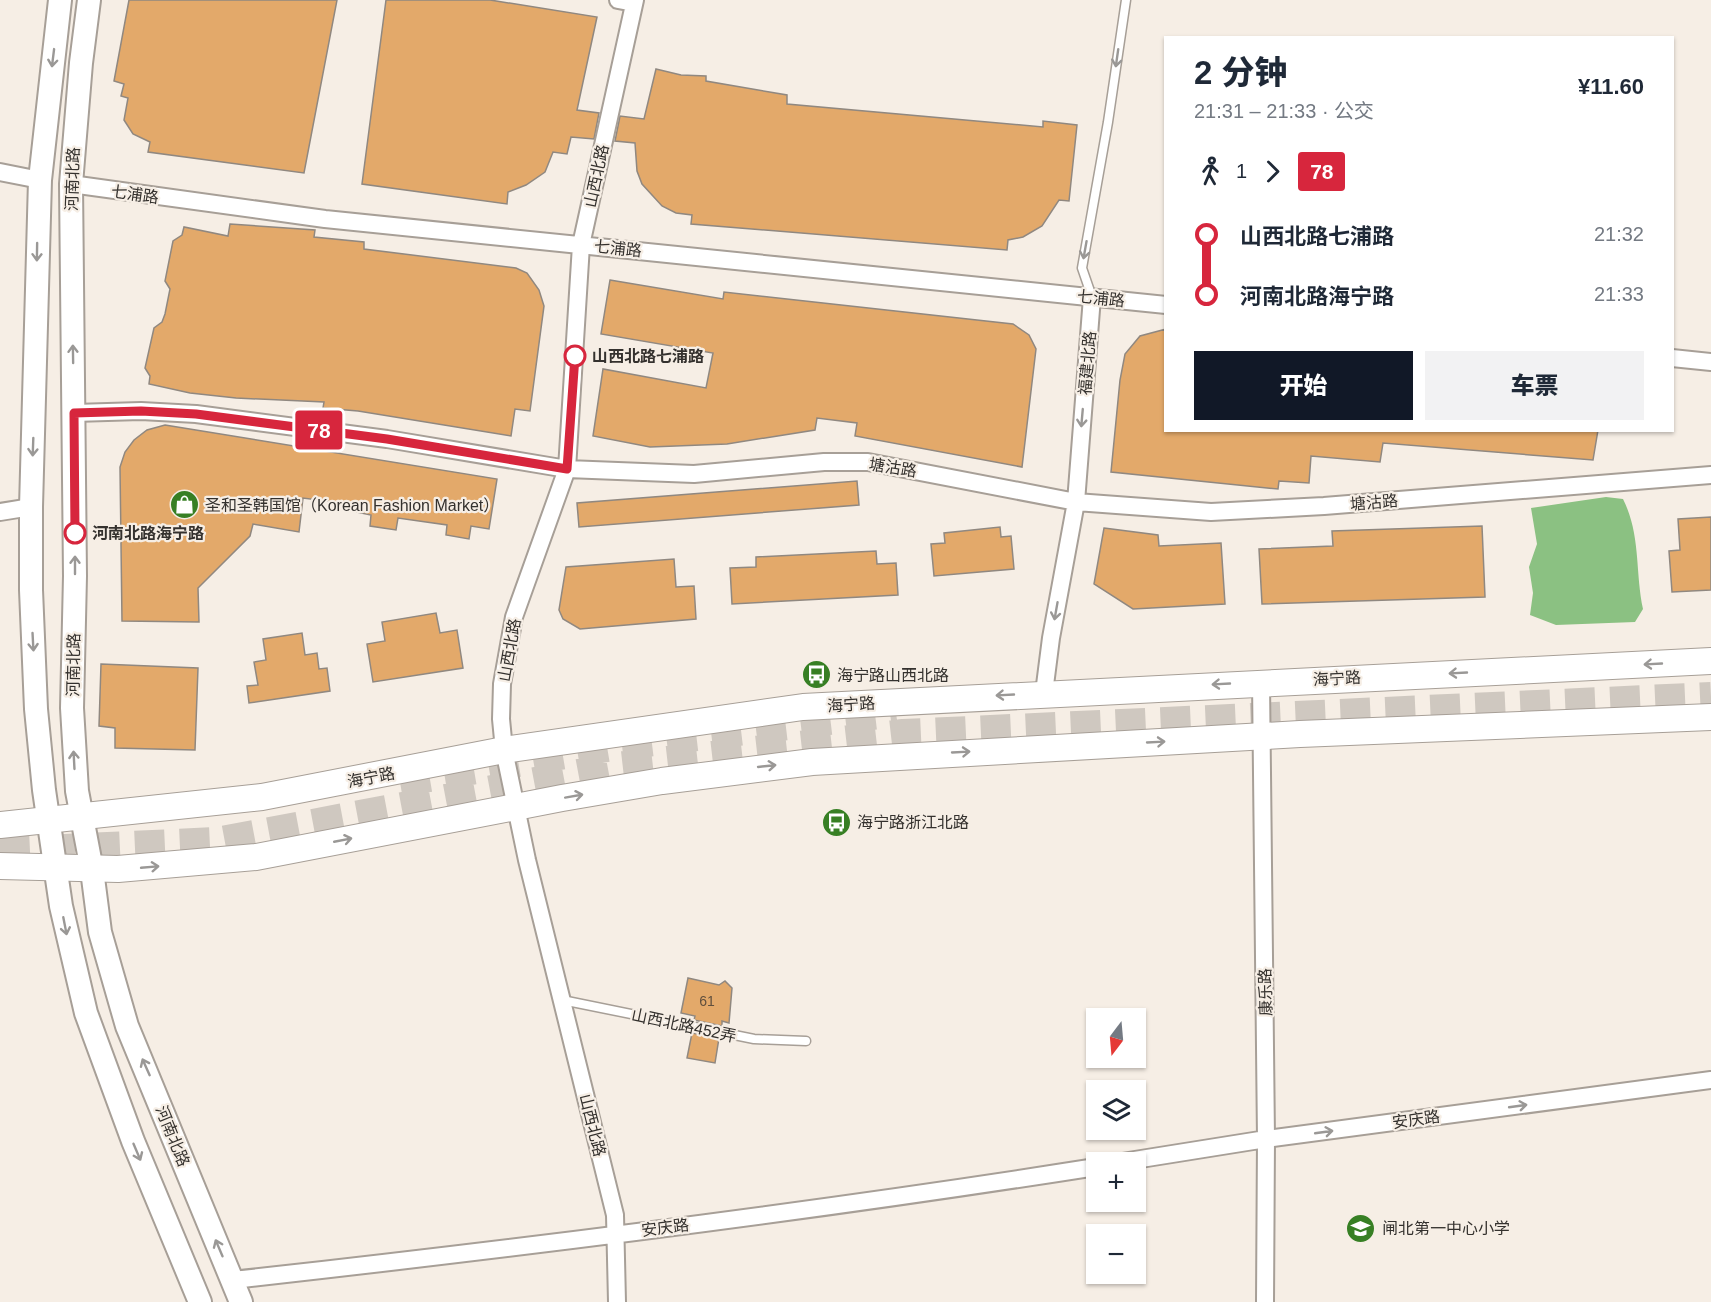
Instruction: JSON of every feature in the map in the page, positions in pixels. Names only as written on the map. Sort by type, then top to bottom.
[{"type":"main road","name":"河南北路","points":[[60,0],[40,180],[31,507],[31,590],[36,709],[44,790],[50,821],[54,869],[73,964],[94,1037],[133,1141],[200,1302]]},
{"type":"main road","name":"河南北路","points":[[89,0],[81,63],[71,184],[74,413],[72,708],[74,763],[100,932],[127,1026],[241,1302]]},
{"type":"main road","name":"海宁路","points":[[0,825],[262,797],[504,750],[803,707],[1711,661]]},
{"type":"main road","points":[[0,866],[92,870],[256,857],[662,781],[812,762],[1262,737],[1711,717]]},
{"type":"street","name":"山西北路","points":[[617,1302],[615,1215],[517,807],[504,750],[501,719],[502,684],[514,617],[567,469],[581,245],[629,1]]},
{"type":"street","points":[[0,172],[40,180]]},
{"type":"street","name":"七浦路","points":[[71,184],[325,219],[1164,305]]},
{"type":"street","name":"福建北路","points":[[1044,693],[1051,638],[1076,502],[1092,297]]},
{"type":"street","points":[[1674,358],[1711,362]]},
{"type":"street","name":"塘沽路","points":[[74,413],[141,411],[196,414],[387,439],[567,469],[706,474],[847,461],[888,465],[1076,502],[1178,511],[1251,511],[1711,475]]},
{"type":"street","points":[[0,512],[31,507]]},
{"type":"street","name":"康乐路","points":[[1261,682],[1266,1139],[1264,1302]]},
{"type":"street","name":"安庆路","points":[[1146,1158],[1266,1139],[1711,1080]]},
{"type":"street","name":"安庆路","points":[[232,1281],[499,1251],[616,1233],[957,1189],[1086,1169]]},
{"type":"lane","name":"福建北路","points":[[1092,297],[1082,268],[1108,123],[1126,0]]},
{"type":"lane","name":"山西北路452弄","points":[[562,1000],[754,1039],[806,1041]]},
{"type":"green space","points":[[1606,497],[1623,499],[1633,526],[1643,609],[1635,622],[1556,625],[1530,615],[1533,593],[1529,567],[1537,544],[1531,508]]},
{"type":"building","points":[[129,0],[337,0],[304,173],[148,152],[150,142],[133,134],[124,120],[128,98],[121,96],[124,84],[114,81]]},
{"type":"building","points":[[386,0],[490,0],[597,17],[577,110],[599,113],[594,139],[571,137],[567,154],[553,152],[545,172],[526,185],[508,192],[507,204],[362,184]]},
{"type":"building","points":[[656,69],[681,75],[706,76],[706,81],[787,95],[787,104],[1043,127],[1043,121],[1077,125],[1069,201],[1059,200],[1042,226],[1023,237],[1008,240],[1007,250],[691,224],[692,215],[676,213],[662,206],[642,184],[637,171],[635,143],[615,141],[620,116],[644,119]]},
{"type":"building","points":[[230,224],[315,230],[314,237],[364,242],[364,249],[516,268],[527,273],[539,290],[544,306],[530,411],[515,409],[511,436],[358,411],[323,408],[324,402],[236,398],[190,393],[149,384],[150,376],[145,368],[154,328],[162,322],[165,314],[170,289],[165,281],[173,241],[182,235],[184,227],[228,236]]},
{"type":"building","points":[[610,280],[723,299],[724,292],[1013,324],[1029,335],[1036,349],[1022,467],[855,436],[857,423],[817,418],[815,430],[727,444],[650,447],[593,436],[603,369],[706,388],[713,353],[601,334]]},
{"type":"building","points":[[1164,330],[1164,432],[1598,432],[1593,460],[1383,443],[1380,462],[1311,456],[1309,483],[1279,481],[1278,489],[1111,472],[1120,380],[1125,354],[1140,336]]},
{"type":"building","points":[[165,425],[497,479],[489,529],[471,526],[469,539],[446,535],[447,525],[398,518],[396,530],[370,526],[371,515],[356,512],[357,505],[303,498],[299,532],[253,524],[250,536],[198,588],[199,622],[122,621],[120,467],[125,452],[134,440],[147,430]]},
{"type":"building","points":[[857,481],[859,505],[579,527],[577,503]]},
{"type":"building","points":[[1711,517],[1711,590],[1672,592],[1669,551],[1680,550],[1678,519]]},
{"type":"building","points":[[1482,526],[1485,597],[1262,604],[1259,549],[1333,546],[1332,531]]},
{"type":"building","points":[[1000,527],[1001,537],[1011,536],[1014,569],[934,576],[931,544],[945,543],[944,533]]},
{"type":"building","points":[[1104,528],[1158,535],[1159,546],[1221,543],[1225,604],[1133,609],[1094,584]]},
{"type":"building","points":[[876,551],[877,564],[896,563],[898,595],[732,604],[730,568],[756,567],[756,557]]},
{"type":"building","points":[[674,559],[676,587],[694,586],[696,619],[580,629],[563,619],[559,610],[566,567]]},
{"type":"building","points":[[436,613],[440,633],[457,630],[463,668],[373,682],[367,644],[385,641],[382,622]]},
{"type":"building","points":[[302,633],[305,655],[317,653],[319,669],[327,668],[330,691],[249,703],[247,686],[258,685],[254,662],[266,660],[263,639]]},
{"type":"building","points":[[101,664],[198,668],[195,750],[115,748],[115,728],[99,726]]},
{"type":"building","points":[[688,978],[719,985],[725,981],[732,988],[729,1023],[722,1021],[722,1026],[694,1020],[695,1016],[681,1013]]},
{"type":"building","points":[[692,1033],[719,1038],[715,1063],[687,1058]]},
{"type":"tunnel","points":[[0,852],[217,842],[615,767],[903,734],[1711,697]]},
{"type":"tunnel","points":[[400,782],[613,746],[896,712]]},
{"type":"bus line","name":"78","points":[[75,533],[74,413],[168,411],[196,414],[387,439],[567,469],[575,356]]},
{"type":"place","name":"山西北路七浦路","points":[[575,356]]},
{"type":"place","name":"圣和圣韩国馆（Korean Fashion Market）","points":[[184,505]]},
{"type":"place","name":"河南北路海宁路","points":[[75,533]]},
{"type":"place","name":"海宁路山西北路","points":[[816,675]]},
{"type":"place","name":"海宁路浙江北路","points":[[836,822]]},
{"type":"place","name":"闸北第一中心小学","points":[[1361,1228]]}]
